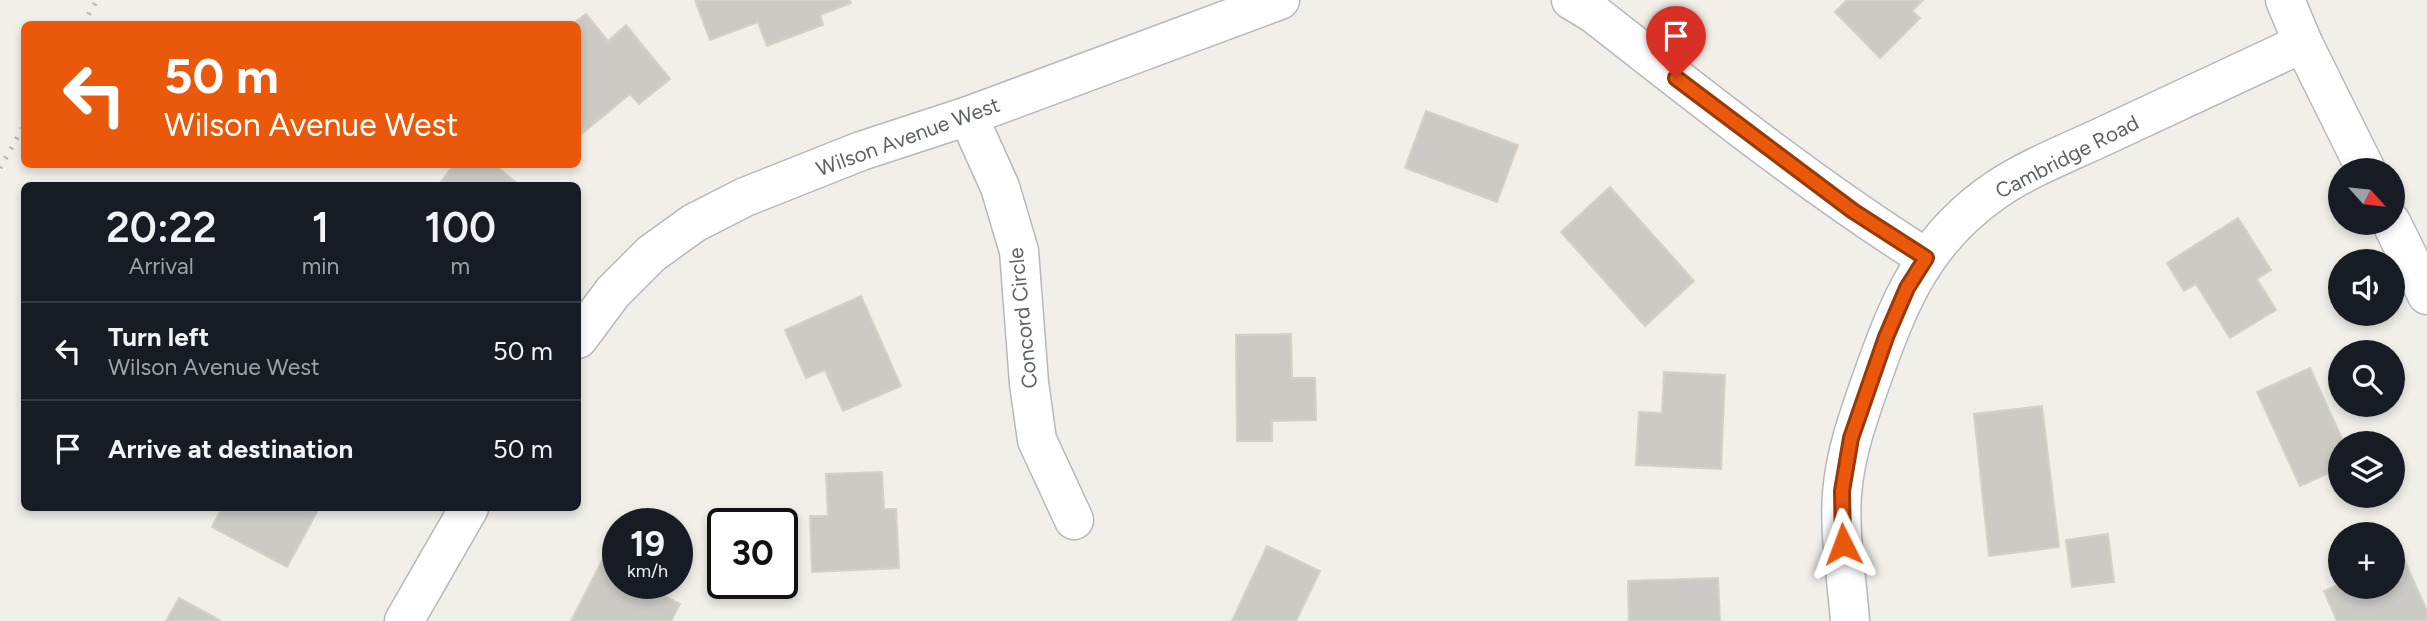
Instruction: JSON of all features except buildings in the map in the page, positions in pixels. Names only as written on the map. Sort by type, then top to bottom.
[{"type":"street","name":"Wilson Avenue West","points":[[581,334],[622,283],[651,254],[694,223],[745,197],[860,151],[968,116],[1280,0]]},
{"type":"street","points":[[1572,0],[1593,13],[1739,127],[1853,211],[1926,258]]},
{"type":"street","points":[[2285,0],[2303,43],[2360,158]]},
{"type":"street","name":"Cambridge Road","points":[[1850,621],[1841,518],[1842,491],[1851,438],[1902,300],[1926,258],[1955,223],[1997,189],[2059,157],[2303,43]]},
{"type":"street","name":"Concord Circle","points":[[968,116],[1000,187],[1019,251],[1029,383],[1037,440],[1074,520]]},
{"type":"street","points":[[2397,235],[2427,295]]},
{"type":"street","points":[[404,621],[467,511]]},
{"type":"railway","points":[[85,21],[97,0]]},
{"type":"railway","points":[[0,168],[21,131]]},
{"type":"route","points":[[1676,78],[1853,211],[1926,258],[1907,288],[1886,337],[1851,438],[1842,491],[1843,544]]}]
